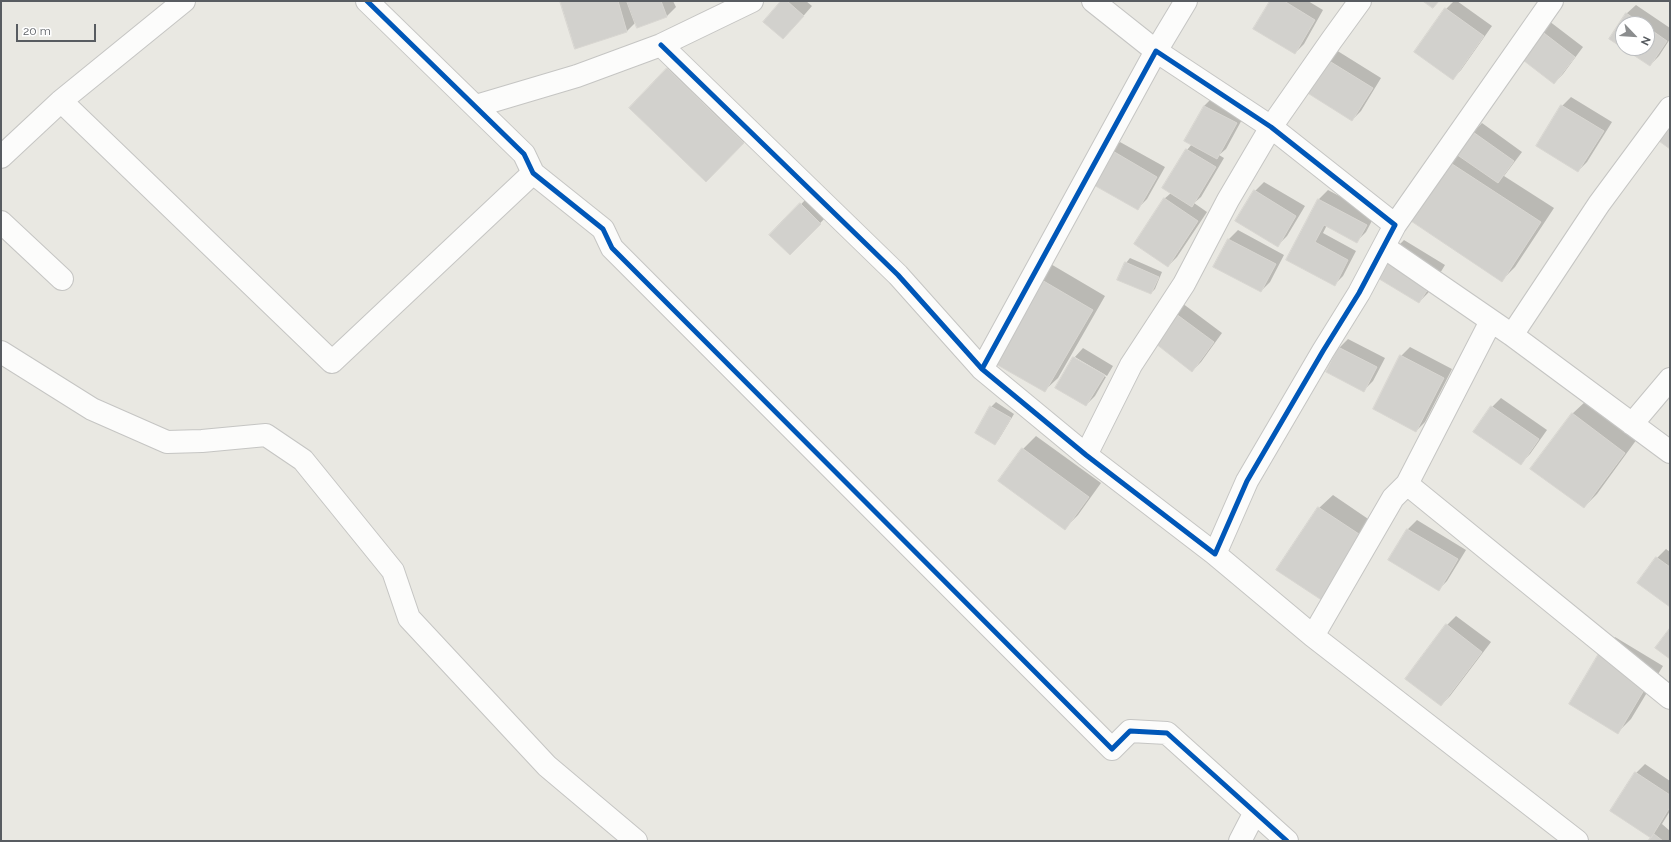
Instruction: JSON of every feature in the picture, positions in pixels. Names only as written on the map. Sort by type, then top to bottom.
[{"type":"street","points":[[1,157],[61,101],[184,1]]},
{"type":"street","points":[[367,1],[524,154],[533,173],[604,229],[612,248],[1112,749],[1130,731],[1167,733],[1288,841]]},
{"type":"street","points":[[476,106],[577,76],[661,45],[752,1]]},
{"type":"street","points":[[1093,1],[1156,51],[1271,127],[1395,225]]},
{"type":"street","points":[[982,370],[1156,51],[1186,1]]},
{"type":"street","points":[[1086,455],[1131,365],[1184,284],[1228,200],[1271,127],[1360,1]]},
{"type":"street","points":[[1215,554],[1247,481],[1359,294],[1395,225],[1552,1]]},
{"type":"street","points":[[661,45],[898,276],[982,370],[1086,455],[1215,554],[1313,636],[1577,841]]},
{"type":"street","points":[[61,101],[332,362],[533,173]]},
{"type":"street","points":[[1512,335],[1599,204],[1670,108]]},
{"type":"street","points":[[1,222],[62,279]]},
{"type":"street","points":[[1384,247],[1512,335],[1670,452]]},
{"type":"street","points":[[1313,636],[1393,498],[1407,484],[1491,321]]},
{"type":"street","points":[[1,352],[92,409],[167,442],[202,441],[266,435],[303,460],[393,571],[409,618],[547,766],[636,841]]},
{"type":"street","points":[[1632,424],[1670,379]]},
{"type":"street","points":[[1407,484],[1670,698]]},
{"type":"street","points":[[1240,841],[1255,812]]},
{"type":"building","points":[[560,1],[618,1],[627,32],[575,49]]},
{"type":"building","points":[[627,1],[661,1],[667,17],[637,28]]},
{"type":"building","points":[[781,1],[787,1],[804,16],[783,39],[763,22]]},
{"type":"building","points":[[1270,1],[1284,1],[1315,20],[1295,54],[1253,29]]},
{"type":"building","points":[[1423,1],[1439,1],[1433,8]]},
{"type":"building","points":[[1445,8],[1484,36],[1453,80],[1414,52]]},
{"type":"building","points":[[1540,30],[1575,57],[1554,84],[1519,57]]},
{"type":"building","points":[[1615,30],[1615,43],[1609,39]]},
{"type":"building","points":[[1655,33],[1667,41],[1650,66],[1635,56],[1655,56]]},
{"type":"building","points":[[1326,59],[1373,88],[1352,121],[1306,92]]},
{"type":"building","points":[[667,68],[744,143],[706,182],[629,108]]},
{"type":"building","points":[[1561,105],[1604,131],[1578,172],[1536,146]]},
{"type":"building","points":[[1204,106],[1237,123],[1217,159],[1184,141]]},
{"type":"building","points":[[1670,126],[1670,149],[1659,141]]},
{"type":"building","points":[[1473,132],[1514,161],[1498,183],[1456,154]]},
{"type":"building","points":[[1186,149],[1216,167],[1192,207],[1162,188]]},
{"type":"building","points":[[1111,150],[1157,177],[1138,210],[1092,184]]},
{"type":"building","points":[[1446,160],[1541,222],[1502,282],[1408,219]]},
{"type":"building","points":[[1254,190],[1296,216],[1278,247],[1235,221]]},
{"type":"building","points":[[1164,198],[1198,221],[1168,267],[1134,244]]},
{"type":"building","points":[[1318,199],[1367,225],[1357,243],[1324,225],[1315,242],[1348,260],[1335,286],[1286,260]]},
{"type":"building","points":[[800,203],[821,224],[790,255],[769,235]]},
{"type":"building","points":[[1228,239],[1276,264],[1261,292],[1213,267]]},
{"type":"building","points":[[1394,248],[1437,275],[1419,303],[1376,277]]},
{"type":"building","points":[[1125,262],[1159,277],[1151,294],[1117,280]]},
{"type":"building","points":[[1035,276],[1093,310],[1045,392],[987,359]]},
{"type":"building","points":[[1172,311],[1214,342],[1192,372],[1151,340]]},
{"type":"building","points":[[1338,347],[1377,367],[1364,392],[1326,372]]},
{"type":"building","points":[[1400,355],[1444,378],[1416,432],[1373,409]]},
{"type":"building","points":[[1073,357],[1105,375],[1086,406],[1055,388]]},
{"type":"building","points":[[990,406],[1011,418],[995,445],[975,433]]},
{"type":"building","points":[[1491,406],[1539,439],[1521,465],[1473,432]]},
{"type":"building","points":[[1572,413],[1625,453],[1584,508],[1530,469]]},
{"type":"building","points":[[1022,448],[1089,497],[1065,530],[998,481]]},
{"type":"building","points":[[1318,507],[1365,538],[1323,601],[1276,570]]},
{"type":"building","points":[[1407,529],[1458,559],[1439,591],[1388,560]]},
{"type":"building","points":[[1656,557],[1670,567],[1670,607],[1637,583]]},
{"type":"building","points":[[1446,624],[1482,652],[1441,706],[1405,679]]},
{"type":"building","points":[[1670,628],[1670,659],[1655,648]]},
{"type":"building","points":[[1601,650],[1650,680],[1618,734],[1569,704]]},
{"type":"building","points":[[1635,772],[1670,795],[1670,807],[1651,838],[1610,811]]},
{"type":"building","points":[[1654,834],[1663,841],[1648,841]]},
{"type":"cycle path","points":[[367,1],[524,154],[533,173],[603,229],[612,248],[1112,749],[1130,731],[1167,733],[1287,841]]},
{"type":"cycle path","points":[[661,45],[898,275],[982,369],[1156,51],[1271,127],[1395,225],[1359,293],[1323,351],[1247,481],[1215,554],[1086,455],[982,369]]}]
